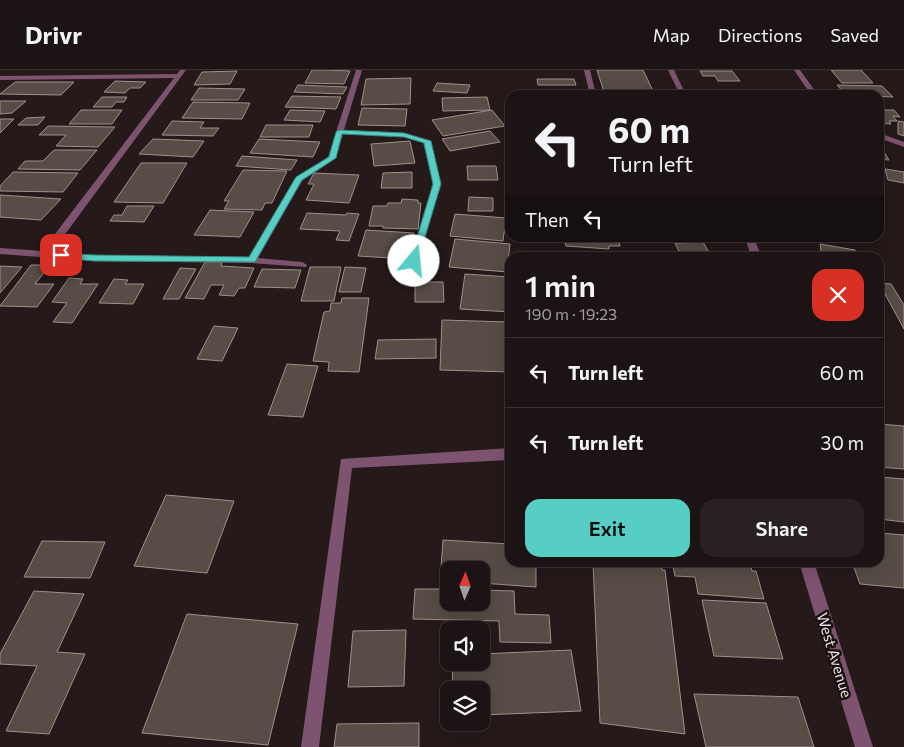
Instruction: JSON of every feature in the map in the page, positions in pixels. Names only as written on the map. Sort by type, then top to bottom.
[{"type":"street","points":[[252,260],[299,179],[332,158],[359,70]]},
{"type":"street","points":[[587,70],[592,90]]},
{"type":"street","points":[[671,70],[681,90]]},
{"type":"street","points":[[797,70],[811,90]]},
{"type":"street","points":[[0,78],[181,73]]},
{"type":"street","points":[[45,254],[181,73]]},
{"type":"street","points":[[339,132],[404,135],[427,141],[437,184],[414,261]]},
{"type":"street","points":[[884,137],[904,145]]},
{"type":"street","points":[[0,251],[94,258],[252,260],[302,265]]},
{"type":"street","points":[[310,747],[346,463],[505,454]]},
{"type":"street","name":"West Avenue","points":[[808,567],[864,747]]},
{"type":"building","points":[[312,70],[350,71],[344,84],[305,83]]},
{"type":"building","points":[[597,70],[643,70],[653,90],[603,90]]},
{"type":"building","points":[[831,70],[861,70],[873,83],[842,83]]},
{"type":"building","points":[[237,71],[230,84],[194,85],[202,72]]},
{"type":"building","points":[[700,71],[732,71],[740,81],[718,81],[715,76],[703,76]]},
{"type":"building","points":[[411,78],[410,104],[361,105],[366,79]]},
{"type":"building","points":[[537,79],[574,79],[576,85],[538,85]]},
{"type":"building","points":[[115,81],[146,82],[140,88],[130,88],[125,93],[104,92]]},
{"type":"building","points":[[15,82],[74,82],[61,95],[0,94]]},
{"type":"building","points":[[437,83],[470,85],[467,93],[433,91]]},
{"type":"building","points":[[298,85],[347,87],[343,94],[294,92]]},
{"type":"building","points":[[837,85],[882,86],[893,97],[884,97],[884,90],[842,90]]},
{"type":"building","points":[[199,88],[245,89],[238,100],[191,100]]},
{"type":"building","points":[[292,96],[341,97],[336,109],[285,107]]},
{"type":"building","points":[[102,97],[127,97],[124,102],[116,102],[112,107],[93,107]]},
{"type":"building","points":[[487,97],[490,110],[443,111],[442,98]]},
{"type":"building","points":[[0,101],[26,101],[12,113],[0,114]]},
{"type":"building","points":[[193,102],[250,103],[242,119],[182,118]]},
{"type":"building","points":[[362,108],[407,109],[405,126],[358,125]]},
{"type":"building","points":[[81,110],[122,110],[112,124],[69,124]]},
{"type":"building","points":[[290,110],[325,111],[320,122],[284,120]]},
{"type":"building","points":[[492,110],[505,126],[443,136],[432,120]]},
{"type":"building","points":[[884,110],[894,110],[900,117],[893,116],[897,121],[889,121],[891,124],[884,123]]},
{"type":"building","points":[[45,117],[38,125],[18,125],[26,118]]},
{"type":"building","points":[[0,119],[14,119],[0,133]]},
{"type":"building","points":[[172,121],[204,122],[200,128],[219,128],[213,136],[162,135]]},
{"type":"building","points":[[898,121],[904,122],[904,136],[898,134]]},
{"type":"building","points":[[266,125],[313,125],[309,137],[260,137]]},
{"type":"building","points":[[48,126],[115,127],[98,147],[56,146],[66,135],[39,135]]},
{"type":"building","points":[[490,131],[500,142],[450,151],[442,139]]},
{"type":"building","points":[[153,139],[204,141],[193,157],[139,154]]},
{"type":"building","points":[[259,139],[320,142],[313,157],[250,153]]},
{"type":"building","points":[[410,141],[415,163],[374,166],[371,144]]},
{"type":"building","points":[[54,150],[97,150],[80,170],[18,169],[25,161],[43,161]]},
{"type":"building","points":[[884,152],[889,160],[884,160]]},
{"type":"building","points":[[242,156],[297,160],[291,170],[236,166]]},
{"type":"building","points":[[141,163],[187,163],[163,203],[114,202]]},
{"type":"building","points":[[467,166],[496,166],[498,180],[468,180]]},
{"type":"building","points":[[885,169],[904,172],[904,183],[888,180]]},
{"type":"building","points":[[243,170],[287,171],[272,203],[265,203],[262,210],[224,209],[229,201],[224,201]]},
{"type":"building","points":[[13,172],[78,173],[63,192],[0,191],[0,186]]},
{"type":"building","points":[[412,172],[412,188],[381,188],[383,173]]},
{"type":"building","points":[[314,173],[359,175],[349,203],[306,200],[314,184],[308,184]]},
{"type":"building","points":[[0,195],[61,199],[41,220],[0,217]]},
{"type":"building","points":[[469,197],[493,198],[493,211],[468,211]]},
{"type":"building","points":[[402,199],[418,200],[418,203],[421,203],[418,229],[369,226],[373,206],[401,203]]},
{"type":"building","points":[[127,206],[154,206],[144,222],[110,221],[114,215],[122,215]]},
{"type":"building","points":[[210,210],[254,212],[240,237],[194,235]]},
{"type":"building","points":[[307,213],[359,214],[349,241],[336,240],[340,231],[300,229]]},
{"type":"building","points":[[455,214],[505,218],[503,241],[450,236]]},
{"type":"building","points":[[366,230],[414,233],[407,259],[358,256]]},
{"type":"building","points":[[455,239],[510,244],[509,252],[505,252],[505,272],[449,267]]},
{"type":"building","points":[[565,242],[619,242],[620,246],[609,246],[609,249],[566,246]]},
{"type":"building","points":[[703,242],[709,252],[679,252],[675,243]]},
{"type":"building","points":[[820,244],[855,250],[855,252],[821,252]]},
{"type":"building","points":[[205,262],[222,262],[221,266],[254,268],[245,288],[239,288],[234,296],[219,295],[224,285],[211,285],[204,299],[185,298]]},
{"type":"building","points":[[31,265],[50,265],[35,284],[54,284],[37,307],[0,306]]},
{"type":"building","points":[[0,266],[22,267],[0,293]]},
{"type":"building","points":[[310,267],[341,267],[334,301],[301,301]]},
{"type":"building","points":[[345,267],[366,268],[361,292],[339,292]]},
{"type":"building","points":[[180,268],[196,269],[179,299],[163,299]]},
{"type":"building","points":[[262,269],[301,270],[295,288],[254,287]]},
{"type":"building","points":[[465,274],[505,277],[505,312],[460,309]]},
{"type":"building","points":[[69,278],[83,279],[80,284],[98,284],[72,323],[53,322],[67,303],[52,302]]},
{"type":"building","points":[[114,279],[128,280],[125,284],[144,284],[133,304],[99,303]]},
{"type":"building","points":[[415,282],[443,282],[444,302],[415,302]]},
{"type":"building","points":[[884,283],[891,284],[904,305],[904,329],[884,292]]},
{"type":"building","points":[[342,298],[369,298],[359,372],[328,371],[329,362],[313,361],[324,312],[330,311],[331,303],[341,303]]},
{"type":"building","points":[[442,320],[505,322],[505,372],[440,370]]},
{"type":"building","points":[[214,326],[238,328],[222,361],[197,359]]},
{"type":"building","points":[[436,339],[436,358],[375,359],[378,340]]},
{"type":"building","points":[[287,364],[318,366],[303,417],[268,415]]},
{"type":"building","points":[[884,424],[904,426],[904,469],[884,467]]},
{"type":"building","points":[[884,477],[904,479],[904,522],[884,520]]},
{"type":"building","points":[[166,495],[234,501],[207,573],[134,566]]},
{"type":"building","points":[[884,533],[904,535],[904,588],[860,584],[854,567],[884,567]]},
{"type":"building","points":[[443,540],[505,544],[505,567],[536,567],[536,587],[490,584],[490,561],[441,561]]},
{"type":"building","points":[[42,541],[105,542],[90,578],[24,577]]},
{"type":"building","points":[[593,567],[662,567],[662,570],[665,570],[685,734],[600,723]]},
{"type":"building","points":[[673,567],[751,567],[752,571],[756,571],[764,599],[698,594],[695,577],[675,576]]},
{"type":"building","points":[[415,589],[440,589],[440,611],[490,611],[490,590],[514,591],[515,614],[549,615],[551,643],[500,642],[499,621],[413,619]]},
{"type":"building","points":[[34,591],[84,594],[57,652],[85,654],[49,734],[6,731],[37,666],[0,664],[0,654]]},
{"type":"building","points":[[702,600],[766,603],[783,659],[714,656]]},
{"type":"building","points":[[187,614],[298,624],[268,745],[142,733]]},
{"type":"building","points":[[406,630],[404,686],[348,687],[353,631]]},
{"type":"building","points":[[571,650],[581,711],[490,715],[490,681],[453,681],[452,671],[490,671],[490,654]]},
{"type":"building","points":[[694,694],[798,697],[814,747],[706,747]]},
{"type":"building","points":[[419,723],[419,747],[334,747],[337,724]]},
{"type":"route","points":[[61,255],[94,258],[252,260],[299,179],[332,158],[339,132],[404,135],[427,141],[437,184],[414,261]]}]
